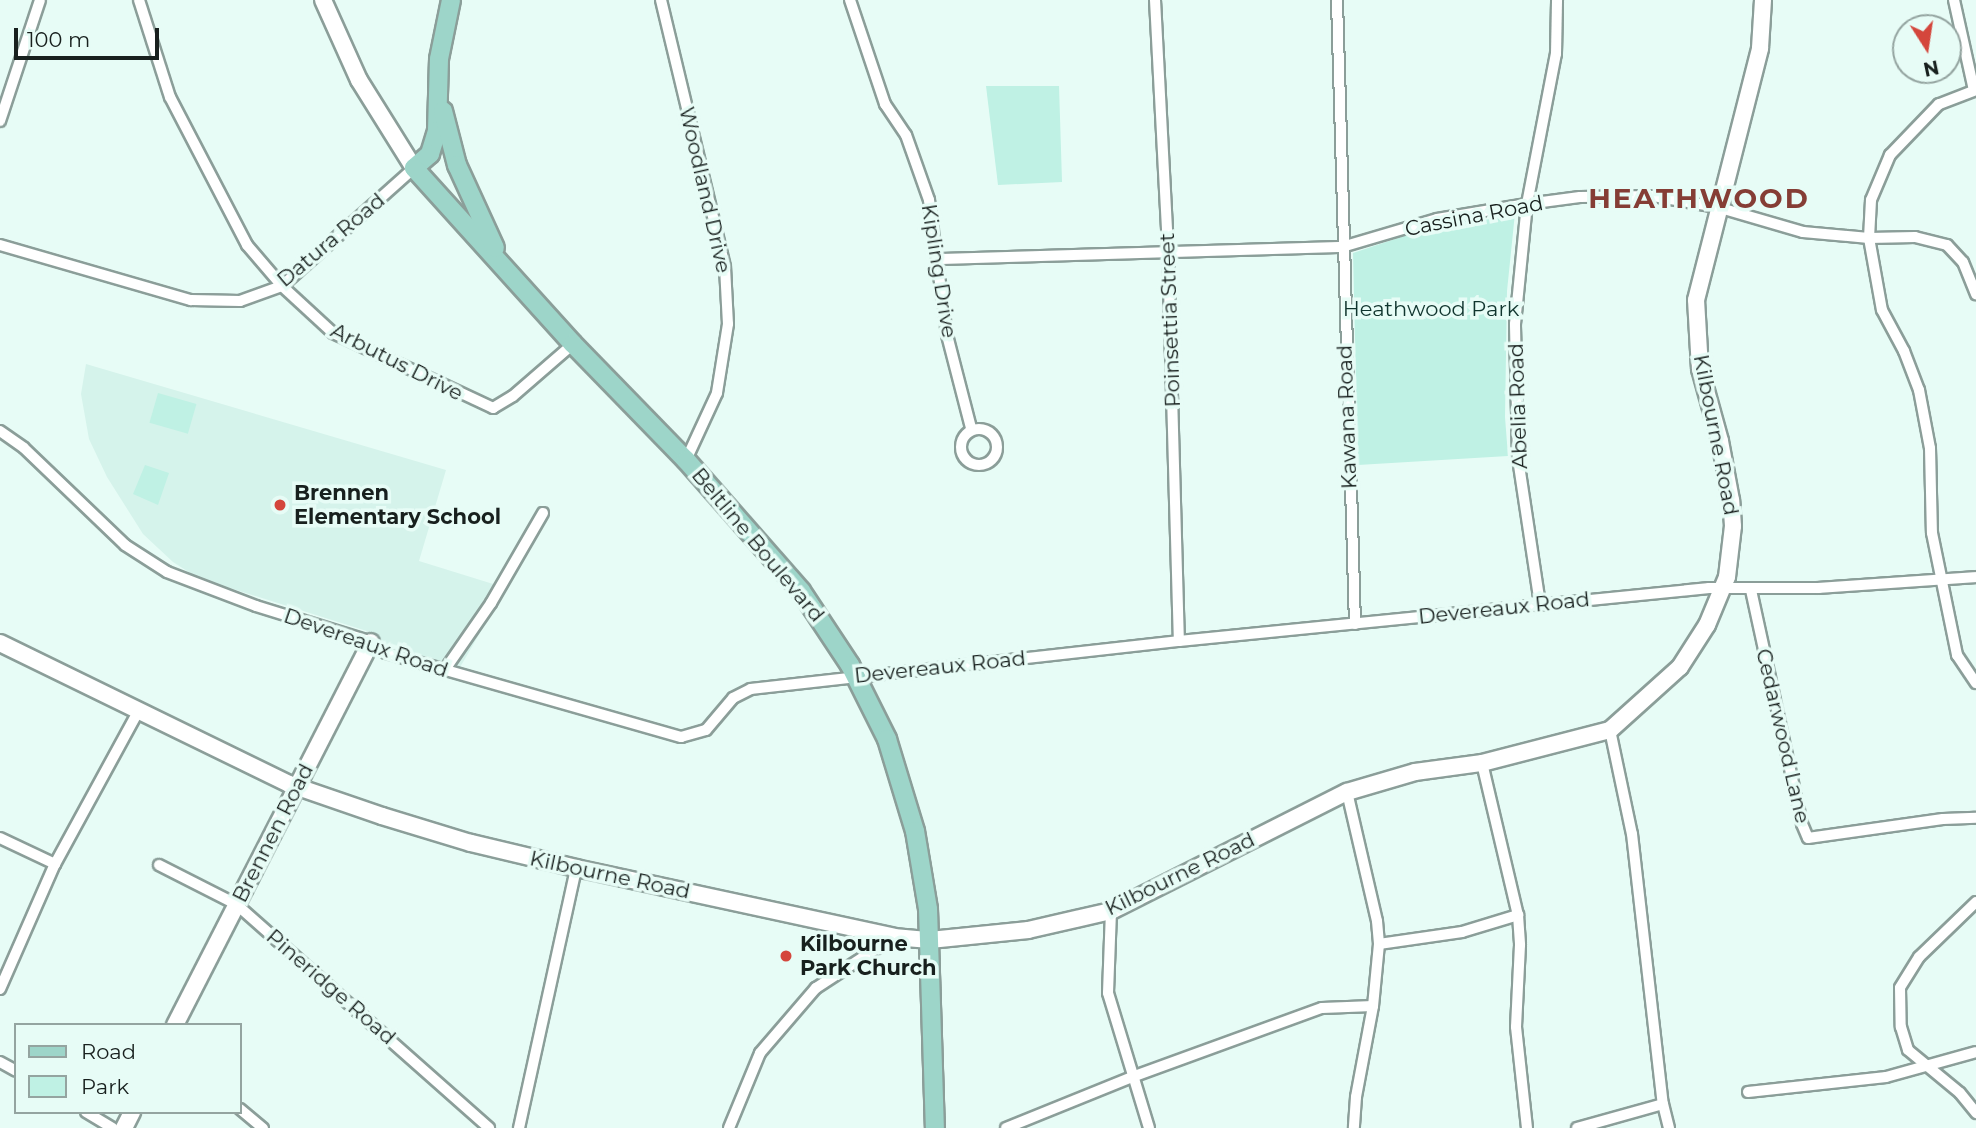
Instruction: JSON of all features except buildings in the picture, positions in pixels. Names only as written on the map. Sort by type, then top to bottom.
[{"type":"main road","points":[[451,0],[439,59],[438,94],[457,165],[504,268]]},
{"type":"main road","name":"Datura Road","points":[[414,168],[430,154],[438,131],[438,94]]},
{"type":"main road","name":"Beltline Boulevard","points":[[414,168],[573,344],[686,460],[801,591],[857,677],[887,739],[905,792],[924,876],[930,940],[934,1128]]},
{"type":"street","points":[[0,121],[40,0]]},
{"type":"street","name":"Arbutus Drive","points":[[139,0],[170,97],[247,245],[282,286],[333,333],[493,408],[513,396],[573,344]]},
{"type":"street","points":[[323,0],[359,80],[414,168]]},
{"type":"street","name":"Woodland Drive","points":[[661,0],[725,267],[727,324],[717,393],[686,460]]},
{"type":"street","points":[[851,1],[864,0]]},
{"type":"street","name":"Poinsettia Street","points":[[1155,0],[1168,251],[1179,641]]},
{"type":"street","name":"Kawana Road","points":[[1337,0],[1342,247],[1355,624]]},
{"type":"street","name":"Abelia Road","points":[[1540,604],[1523,500],[1515,415],[1517,284],[1527,204],[1556,54],[1557,0]]},
{"type":"street","name":"Kilbourne Road","points":[[0,643],[296,786],[427,831],[576,868],[894,937],[930,940],[1028,930],[1111,911],[1347,792],[1415,772],[1482,763],[1610,730],[1680,667],[1695,647],[1724,588],[1732,534],[1731,500],[1720,441],[1700,369],[1696,300],[1717,207],[1760,48],[1763,0]]},
{"type":"street","points":[[1954,0],[1975,90],[1939,104],[1890,155],[1871,200],[1868,238],[1882,310],[1904,351],[1919,390],[1930,448],[1932,533],[1941,581],[1957,655],[1976,683]]},
{"type":"street","name":"Kipling Drive","points":[[851,1],[886,104],[906,135],[929,200],[947,335],[971,428]]},
{"type":"street","name":"Datura Road","points":[[0,245],[191,300],[240,301],[282,286],[414,168]]},
{"type":"street","name":"Cassina Road","points":[[938,259],[1342,247],[1437,219],[1527,204],[1580,197],[1653,196],[1717,207],[1804,232],[1868,238],[1915,237],[1947,245],[1963,262],[1976,295]]},
{"type":"street","name":"Devereaux Road","points":[[0,431],[24,448],[94,518],[145,560],[204,587],[371,642],[386,653],[681,737],[706,730],[733,698],[744,691],[857,677],[1540,604],[1724,588],[1751,590],[1976,577]]},
{"type":"street","points":[[444,671],[491,603],[543,513]]},
{"type":"street","name":"Cedarwood Lane","points":[[1751,590],[1802,824],[1808,838],[1943,819],[1976,818]]},
{"type":"street","name":"Brennen Road","points":[[176,1023],[371,642]]},
{"type":"street","points":[[0,989],[55,864],[139,710]]},
{"type":"street","points":[[1610,730],[1632,834],[1663,1104],[1669,1128]]},
{"type":"street","points":[[1482,763],[1518,915],[1520,945],[1516,1027],[1527,1128]]},
{"type":"street","points":[[1347,792],[1377,921],[1379,944],[1373,1006],[1356,1097],[1354,1128]]},
{"type":"street","points":[[0,838],[55,864]]},
{"type":"street","name":"Pineridge Road","points":[[159,865],[236,904],[489,1128]]},
{"type":"street","points":[[519,1128],[576,868]]},
{"type":"street","points":[[1976,902],[1919,957],[1900,988],[1901,1027],[1908,1050],[1960,1093],[1976,1113]]},
{"type":"street","points":[[1111,911],[1108,993],[1149,1128]]},
{"type":"street","points":[[1379,944],[1462,932],[1518,915]]},
{"type":"street","points":[[729,1128],[760,1053],[816,988],[894,937]]},
{"type":"street","points":[[1006,1128],[1132,1077],[1322,1008],[1373,1006]]},
{"type":"street","points":[[1748,1092],[1886,1077],[1976,1052]]},
{"type":"street","points":[[1577,1128],[1663,1104]]},
{"type":"street","points":[[242,1111],[263,1128]]},
{"type":"street","points":[[89,1114],[113,1128]]},
{"type":"shaded area","name":"Brennen Elementary School","points":[[86,364],[446,470],[419,561],[506,588],[459,669],[391,649],[370,632],[198,578],[173,562],[143,534],[107,477],[89,439],[81,394]]},
{"type":"green space","points":[[986,86],[1059,86],[1062,182],[998,185]]},
{"type":"green space","name":"Heathwood Park","points":[[1515,213],[1507,291],[1505,417],[1508,456],[1358,465],[1353,253],[1440,224]]},
{"type":"green space","points":[[158,393],[196,404],[188,434],[149,423]]},
{"type":"green space","points":[[145,465],[169,473],[158,505],[133,494]]},
{"type":"place","name":"Brennen Elementary School","points":[[280,505]]},
{"type":"place","name":"Kilbourne Park Church","points":[[786,956]]},
{"type":"district","name":"HEATHWOOD","points":[[1699,198]]}]
